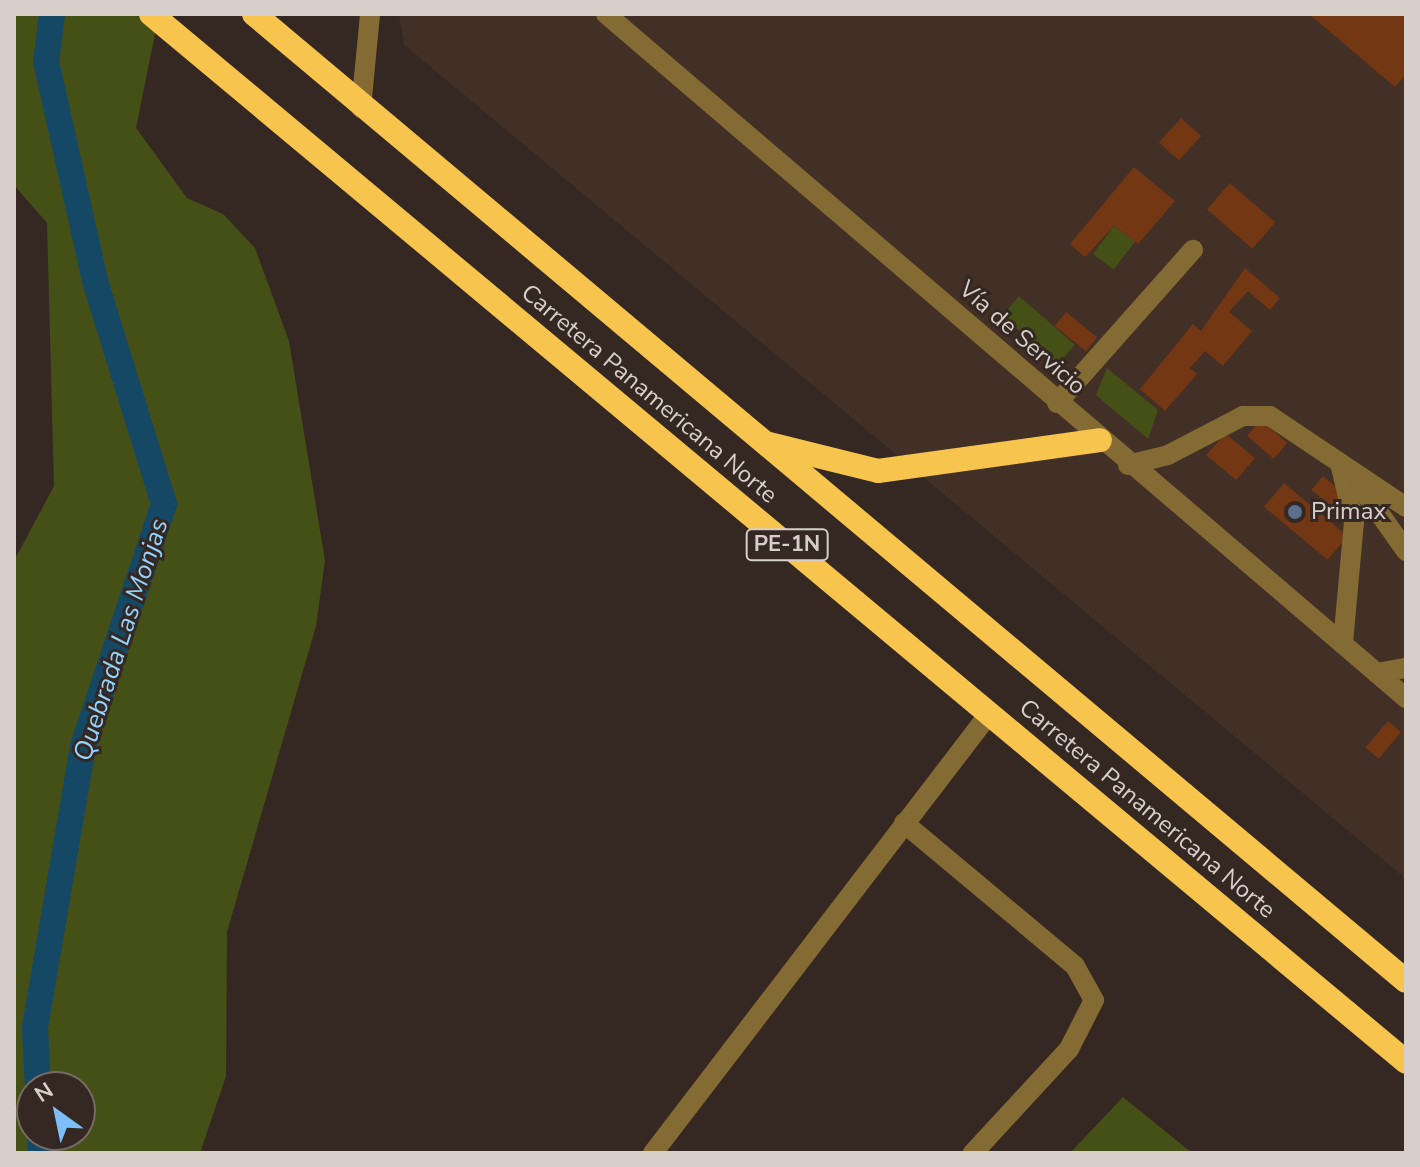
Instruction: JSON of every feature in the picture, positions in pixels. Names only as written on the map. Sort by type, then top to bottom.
[{"type":"highway","name":"Carretera Panamericana Norte","points":[[254,14],[361,108],[1406,981]]},
{"type":"highway","name":"Carretera Panamericana Norte","points":[[160,21],[1406,1062]]},
{"type":"highway","points":[[761,442],[878,471],[1100,440]]},
{"type":"street","points":[[361,108],[370,14]]},
{"type":"street","name":"Vía de Servicio","points":[[606,14],[1128,465],[1406,698]]},
{"type":"street","points":[[1057,403],[1193,250]]},
{"type":"street","points":[[1128,465],[1168,455],[1243,416],[1270,416],[1406,507]]},
{"type":"street","points":[[1340,463],[1406,551]]},
{"type":"street","points":[[1340,463],[1354,522],[1343,644]]},
{"type":"street","points":[[1377,673],[1406,668]]},
{"type":"street","points":[[653,1153],[989,714]]},
{"type":"street","points":[[904,823],[1075,966],[1094,1000],[1069,1049],[973,1153]]},
{"type":"shaded area","points":[[399,14],[1406,14],[1406,879],[404,45]]},
{"type":"green space","points":[[14,14],[159,14],[136,128],[187,198],[223,214],[255,248],[289,341],[325,561],[316,626],[227,932],[226,1076],[200,1153],[14,1153],[14,561],[54,486],[47,223],[14,185]]},
{"type":"green space","points":[[1114,226],[1135,242],[1114,270],[1093,254]]},
{"type":"green space","points":[[1019,296],[1075,345],[1058,364],[1002,316]]},
{"type":"green space","points":[[1107,368],[1158,410],[1148,439],[1096,395]]},
{"type":"green space","points":[[1123,1097],[1192,1153],[1070,1153]]},
{"type":"building","points":[[1309,14],[1406,14],[1406,74],[1395,87]]},
{"type":"building","points":[[1181,118],[1201,136],[1179,161],[1159,143]]},
{"type":"building","points":[[1134,167],[1175,201],[1138,244],[1114,226],[1085,257],[1070,244]]},
{"type":"building","points":[[1230,183],[1275,222],[1252,249],[1207,209]]},
{"type":"building","points":[[1245,268],[1280,298],[1270,310],[1248,291],[1229,312],[1252,331],[1223,366],[1205,351],[1190,368],[1197,374],[1165,411],[1140,389],[1193,324],[1201,331]]},
{"type":"building","points":[[1066,312],[1097,337],[1086,351],[1055,326]]},
{"type":"building","points":[[1261,420],[1287,443],[1274,459],[1247,436]]},
{"type":"building","points":[[1225,433],[1255,458],[1236,480],[1206,455]]},
{"type":"building","points":[[1323,476],[1346,495],[1334,509],[1311,490]]},
{"type":"building","points":[[1284,483],[1348,536],[1328,560],[1264,507]]},
{"type":"building","points":[[1388,721],[1401,732],[1379,759],[1366,748]]},
{"type":"waterway","name":"Quebrada Las Monjas","points":[[37,1071],[35,1027],[83,746],[164,504],[96,285],[46,62],[52,14]]},
{"type":"place","name":"Primax","points":[[1295,512]]}]
